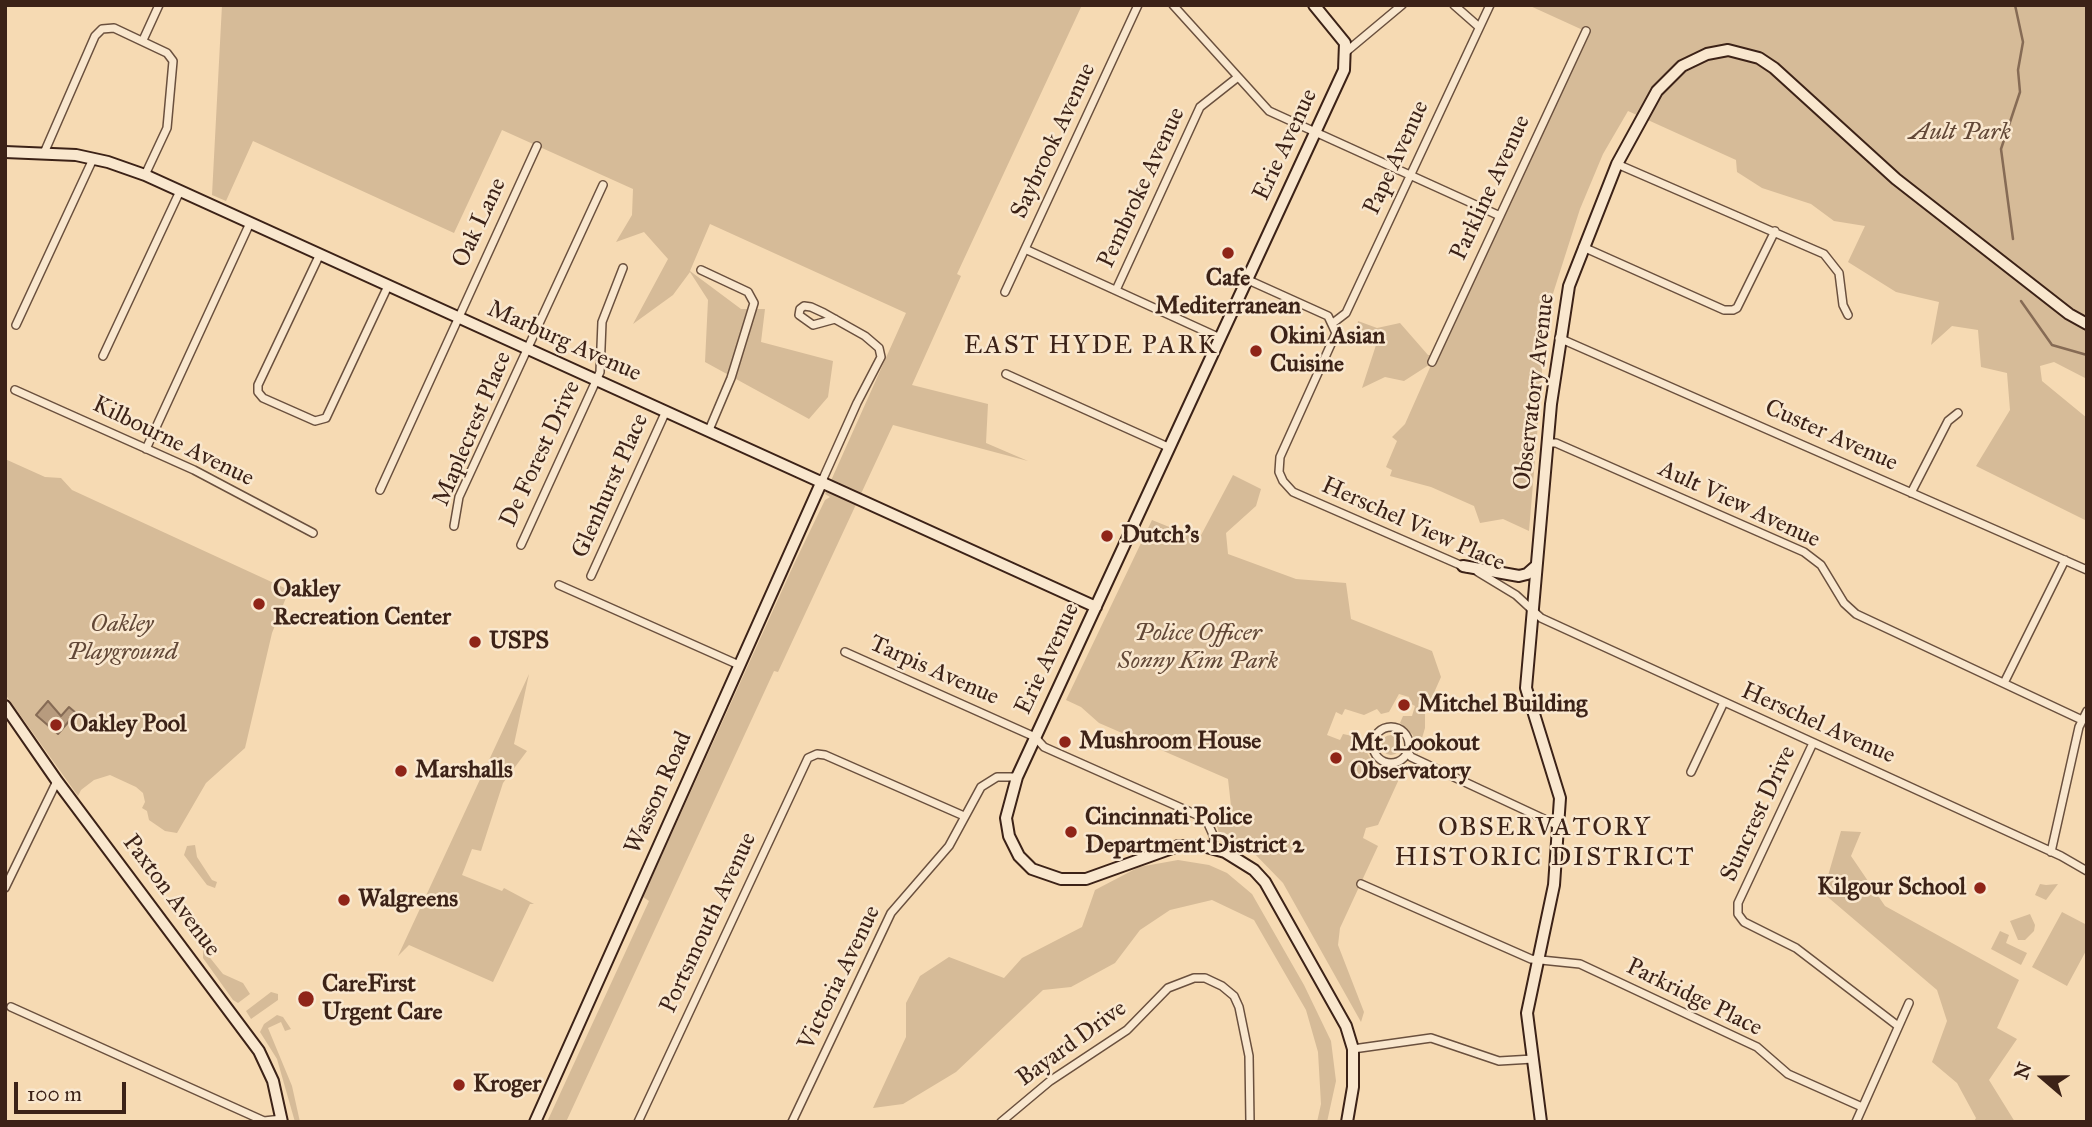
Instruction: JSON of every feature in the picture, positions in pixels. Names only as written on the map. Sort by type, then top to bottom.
[{"type":"street","points":[[143,40],[159,5]]},
{"type":"street","name":"Saybrook Avenue","points":[[1005,292],[1138,5]]},
{"type":"street","points":[[1173,5],[1269,111],[1500,216]]},
{"type":"street","points":[[1314,5],[1341,36],[1347,51],[1402,5]]},
{"type":"street","points":[[1454,5],[1479,27]]},
{"type":"street","name":"Pape Avenue","points":[[1333,323],[1346,313],[1490,5]]},
{"type":"street","points":[[44,153],[98,32],[114,28],[170,55],[173,65],[167,128],[145,175]]},
{"type":"street","name":"Parkline Avenue","points":[[1432,362],[1586,31]]},
{"type":"street","name":"Observatory Avenue","points":[[1541,1122],[1527,1013],[1554,885],[1560,797],[1526,688],[1559,338],[1569,286],[1583,247],[1617,164],[1657,92],[1676,71],[1694,59],[1721,50],[1749,54],[1774,68],[1896,180],[2069,314],[2087,324]]},
{"type":"street","name":"Erie Avenue","points":[[1347,51],[1344,70],[1245,279],[1017,777],[1009,801],[1006,827],[1020,856],[1042,874],[1074,881],[1178,846],[1213,848],[1244,862],[1265,882],[1340,1013],[1353,1049],[1353,1087],[1348,1122]]},
{"type":"street","name":"Pembroke Avenue","points":[[1116,290],[1200,107],[1238,77]]},
{"type":"street","name":"Oak Lane","points":[[380,490],[537,146]]},
{"type":"street","name":"Marburg Avenue","points":[[5,152],[93,159],[145,175],[1096,607]]},
{"type":"street","points":[[16,325],[93,159]]},
{"type":"street","points":[[1617,164],[1775,231],[1830,258],[1839,273],[1843,305],[1848,315]]},
{"type":"street","name":"Maplecrest Place","points":[[454,526],[455,506],[603,185]]},
{"type":"street","points":[[103,356],[180,191]]},
{"type":"street","points":[[146,449],[250,223]]},
{"type":"street","points":[[1583,247],[1724,310],[1733,310],[1737,308],[1775,231]]},
{"type":"street","points":[[1025,249],[1220,338]]},
{"type":"street","points":[[320,254],[258,385],[258,391],[263,398],[315,421],[326,418],[388,286]]},
{"type":"street","name":"De Forest Drive","points":[[521,545],[597,379],[601,368],[604,314],[623,268]]},
{"type":"street","points":[[701,270],[748,292],[754,303],[731,378],[709,430]]},
{"type":"street","points":[[1245,279],[1328,316],[1333,323]]},
{"type":"street","points":[[828,484],[857,403],[881,357],[879,348],[865,336],[835,319]]},
{"type":"street","name":"Herschel View Place","points":[[1333,323],[1336,333],[1280,457],[1279,472],[1293,492],[1498,582],[1534,611]]},
{"type":"street","name":"Custer Avenue","points":[[1559,338],[2087,570]]},
{"type":"street","points":[[1006,374],[1168,447]]},
{"type":"street","name":"Kilbourne Avenue","points":[[15,390],[216,481],[313,533]]},
{"type":"street","name":"Glenhurst Place","points":[[591,576],[666,411]]},
{"type":"street","points":[[1911,493],[1948,421],[1958,412]]},
{"type":"street","name":"Ault View Avenue","points":[[1548,443],[1556,443],[1804,552],[1821,565],[1844,603],[1856,614],[2082,720]]},
{"type":"street","name":"Wasson Road","points":[[536,1122],[739,665],[828,484]]},
{"type":"street","points":[[2004,683],[2065,560]]},
{"type":"street","points":[[1463,566],[1511,576],[1527,574],[1536,566]]},
{"type":"street","points":[[559,585],[739,665]]},
{"type":"street","name":"Herschel Avenue","points":[[1534,611],[1541,618],[1568,632],[2052,852],[2087,871]]},
{"type":"street","name":"Tarpis Avenue","points":[[845,652],[1035,737],[1044,747],[1206,819],[1210,824],[1213,848]]},
{"type":"street","points":[[1691,772],[1724,702]]},
{"type":"street","name":"Paxton Avenue","points":[[5,706],[57,781],[253,1042],[272,1077],[282,1121]]},
{"type":"street","points":[[2052,852],[2082,720],[2087,711]]},
{"type":"street","points":[[1408,752],[1396,763],[1385,762],[1376,755],[1374,740],[1384,729],[1397,728],[1409,740],[1408,752],[1411,757],[1560,826]]},
{"type":"street","name":"Suncrest Drive","points":[[1813,743],[1738,903],[1738,914],[1744,922],[1796,948],[1898,1026]]},
{"type":"street","name":"Portsmouth Avenue","points":[[638,1122],[804,762],[812,755],[825,755],[964,816]]},
{"type":"street","name":"Victoria Avenue","points":[[792,1122],[883,927],[903,897],[949,846],[974,797],[989,781],[1003,776],[1017,777]]},
{"type":"street","points":[[5,888],[57,781]]},
{"type":"street","name":"Parkridge Place","points":[[1361,884],[1539,961],[1580,964],[1757,1047],[1788,1074],[1862,1107]]},
{"type":"street","name":"Bayard Drive","points":[[1001,1122],[1050,1081],[1128,1030],[1168,988],[1181,981],[1205,978],[1222,986],[1234,996],[1240,1007],[1249,1056],[1250,1122]]},
{"type":"street","points":[[1856,1122],[1909,1003]]},
{"type":"street","points":[[11,1007],[264,1121],[282,1121]]},
{"type":"street","points":[[1353,1049],[1431,1038],[1499,1061],[1533,1059]]},
{"type":"green space","points":[[222,5],[1082,5],[957,274],[961,276],[912,385],[988,404],[986,443],[1028,461],[893,425],[778,672],[774,671],[566,1122],[547,1122],[649,901],[643,897],[794,564],[825,500],[830,497],[825,494],[906,313],[710,224],[690,271],[741,309],[765,309],[761,342],[833,361],[828,397],[809,419],[705,362],[708,300],[690,272],[673,295],[633,324],[668,259],[644,232],[616,242],[632,215],[633,189],[502,130],[454,233],[253,141],[226,201],[212,195]]},
{"type":"green space","name":"Ault Park","points":[[1528,5],[2087,5],[2087,379],[2054,362],[2040,366],[2042,381],[2087,418],[2087,521],[1976,466],[2010,410],[2007,373],[1981,367],[1978,330],[1952,326],[1931,345],[1939,302],[1896,292],[1848,262],[1865,226],[1834,221],[1811,204],[1762,188],[1737,172],[1736,160],[1628,111],[1603,154],[1580,209],[1542,328],[1542,376],[1529,531],[1503,519],[1480,523],[1474,506],[1431,487],[1390,476],[1392,470],[1386,467],[1397,441],[1392,437],[1405,424],[1432,363],[1404,381],[1385,377],[1362,388],[1377,342],[1357,330],[1358,321],[1377,328],[1400,323],[1428,355],[1435,355],[1585,31]]},
{"type":"green space","name":"Oakley Playground","points":[[5,459],[45,477],[61,478],[72,490],[289,590],[272,633],[245,748],[206,783],[177,833],[165,831],[149,820],[147,811],[142,808],[145,802],[143,793],[110,775],[94,780],[81,790],[78,796],[5,694]]},
{"type":"green space","name":"Police Officer Sonny Kim Park","points":[[1233,475],[1261,489],[1256,506],[1226,533],[1228,554],[1296,579],[1346,583],[1351,619],[1432,651],[1441,677],[1425,713],[1425,728],[1417,755],[1413,735],[1400,723],[1403,716],[1412,716],[1415,706],[1411,704],[1409,697],[1399,694],[1389,712],[1381,714],[1377,709],[1364,715],[1345,709],[1342,715],[1336,712],[1327,735],[1340,740],[1343,734],[1367,739],[1366,751],[1375,766],[1394,770],[1405,766],[1378,825],[1366,828],[1363,838],[1378,846],[1340,928],[1338,945],[1364,1012],[1361,1022],[1283,883],[1250,849],[1220,837],[1217,826],[1231,806],[1228,779],[1099,723],[1081,707],[1066,700],[1152,520],[1199,539]]},
{"type":"green space","points":[[529,674],[514,744],[527,751],[503,783],[481,851],[472,849],[462,875],[502,891],[504,888],[534,904],[530,904],[493,982],[409,945],[398,956]]},
{"type":"green space","points":[[1387,735],[1395,735],[1401,745],[1395,755],[1387,755],[1381,749],[1381,741]]},
{"type":"green space","points":[[1841,831],[1861,832],[1851,856],[1885,906],[2019,980],[1997,1028],[2017,1039],[1989,1080],[2015,1122],[1974,1122],[1976,1118],[1957,1083],[1932,1062],[1947,1021],[1937,990],[1823,893]]},
{"type":"green space","points":[[195,845],[197,857],[212,880],[217,882],[215,888],[207,885],[184,855],[187,846]]},
{"type":"green space","points":[[1178,860],[1209,865],[1227,873],[1252,894],[1304,985],[1331,1041],[1336,1081],[1327,1122],[1317,1122],[1321,1104],[1318,1052],[1306,1010],[1254,920],[1212,900],[1170,910],[1140,930],[1115,963],[1071,987],[1043,990],[956,1072],[903,1104],[873,1108],[906,1037],[906,1003],[920,976],[949,957],[1004,978],[1022,958],[1082,927],[1095,890],[1139,867]]},
{"type":"green space","points":[[2040,884],[2058,884],[2046,900],[2035,895]]},
{"type":"green space","points":[[2062,912],[2087,925],[2087,949],[2067,986],[2032,967]]},
{"type":"green space","points":[[2030,914],[2035,925],[2034,931],[2025,940],[2018,940],[2010,921]]},
{"type":"green space","points":[[2000,931],[2009,935],[2006,943],[2027,953],[2021,965],[1991,949]]},
{"type":"green space","points":[[203,949],[223,974],[243,983],[250,994],[238,1003],[233,1000],[203,958]]},
{"type":"green space","points":[[271,992],[278,994],[278,1000],[251,1019],[246,1011]]},
{"type":"green space","points":[[277,1015],[283,1017],[291,1029],[285,1031],[281,1022],[268,1028],[292,1086],[300,1122],[295,1122],[277,1059],[260,1032],[264,1024]]},
{"type":"shaded area","name":"Oakley Pool","points":[[48,701],[61,716],[69,707],[76,713],[58,734],[36,715]]},
{"type":"waterway","points":[[2013,239],[2001,149],[2020,92],[2018,70],[2023,42],[2015,5]]},
{"type":"waterway","points":[[2021,301],[2052,345],[2087,355]]},
{"type":"place","name":"Cafe Mediterranean","points":[[1228,253]]},
{"type":"place","name":"Okini Asian Cuisine","points":[[1256,351]]},
{"type":"place","name":"Dutch's","points":[[1107,536]]},
{"type":"place","name":"Oakley Recreation Center","points":[[259,604]]},
{"type":"place","name":"USPS","points":[[475,642]]},
{"type":"place","name":"Mitchel Building","points":[[1404,705]]},
{"type":"place","name":"Oakley Pool","points":[[56,725]]},
{"type":"place","name":"Mushroom House","points":[[1065,742]]},
{"type":"place","name":"Mt. Lookout Observatory","points":[[1336,758]]},
{"type":"place","name":"Marshalls","points":[[401,771]]},
{"type":"place","name":"Cincinnati Police Department District 2","points":[[1071,832]]},
{"type":"place","name":"Kilgour School","points":[[1980,888]]},
{"type":"place","name":"Walgreens","points":[[344,900]]},
{"type":"place","name":"CareFirst Urgent Care","points":[[306,999]]},
{"type":"place","name":"Kroger","points":[[459,1085]]},
{"type":"district","name":"EAST HYDE PARK","points":[[1091,347]]},
{"type":"district","name":"OBSERVATORY HISTORIC DISTRICT","points":[[1545,844]]}]
